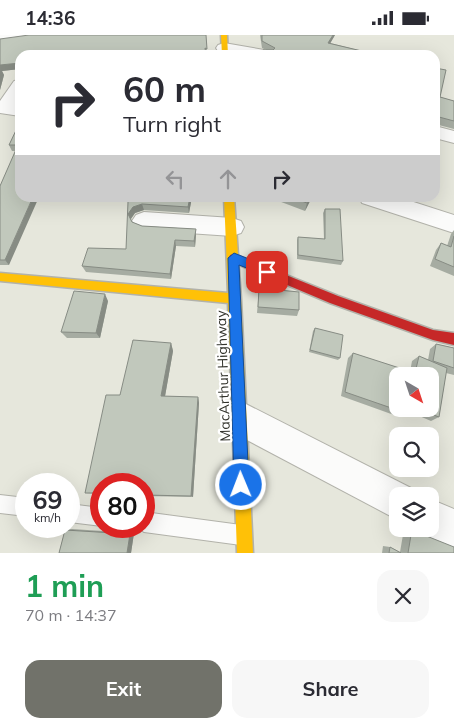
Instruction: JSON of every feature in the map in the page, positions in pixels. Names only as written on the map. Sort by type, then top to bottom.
[{"type":"main road","name":"MacArthur Highway","points":[[230,202],[234,258],[245,544]]},
{"type":"main road","points":[[234,258],[334,300],[433,335],[454,339]]},
{"type":"main road","points":[[0,277],[235,299]]},
{"type":"street","points":[[0,38],[31,35]]},
{"type":"street","points":[[224,46],[242,50]]},
{"type":"street","points":[[15,91],[5,103],[4,108],[15,109]]},
{"type":"street","points":[[440,133],[454,137]]},
{"type":"street","points":[[386,202],[454,224]]},
{"type":"street","points":[[144,221],[232,227]]},
{"type":"street","points":[[240,419],[389,496]]},
{"type":"street","points":[[439,522],[454,529]]},
{"type":"lane","points":[[0,504],[15,506]]},
{"type":"lane","points":[[155,524],[245,544]]},
{"type":"building","points":[[29,35],[206,35],[207,49],[15,50],[15,64],[0,65],[0,39]]},
{"type":"building","points":[[262,35],[333,35],[328,43],[358,50],[273,50],[275,48],[262,41]]},
{"type":"building","points":[[440,69],[446,70],[440,97]]},
{"type":"building","points":[[440,97],[454,101],[454,121],[440,117]]},
{"type":"building","points":[[15,132],[15,145],[9,145]]},
{"type":"building","points":[[15,152],[15,202],[31,202],[5,260],[0,260],[0,186]]},
{"type":"building","points":[[128,202],[189,202],[188,207],[142,204],[133,207],[128,214],[132,222],[142,226],[196,229],[194,241],[175,240],[170,274],[82,266],[88,248],[126,249]]},
{"type":"building","points":[[325,209],[340,209],[343,261],[298,255],[298,237],[325,239]]},
{"type":"building","points":[[454,236],[454,267],[435,259],[441,243],[451,247]]},
{"type":"building","points":[[259,288],[299,292],[299,310],[258,307]]},
{"type":"building","points":[[74,291],[105,294],[96,333],[61,332]]},
{"type":"building","points":[[315,328],[343,335],[340,358],[310,350]]},
{"type":"building","points":[[133,340],[171,343],[161,396],[198,397],[191,496],[155,495],[155,473],[90,473],[90,493],[85,493],[106,395],[120,395]]},
{"type":"building","points":[[436,344],[454,348],[454,368],[433,361]]},
{"type":"building","points":[[353,353],[396,367],[389,367],[389,407],[345,392]]},
{"type":"building","points":[[419,356],[447,368],[439,417],[439,367],[416,367]]},
{"type":"building","points":[[80,531],[90,532],[90,538],[129,538],[127,553],[59,553],[63,538],[80,538]]},
{"type":"building","points":[[411,537],[429,537],[454,547],[454,553],[408,553]]},
{"type":"building","points":[[390,547],[401,553],[389,553]]},
{"type":"traffic: slow","points":[[224,35],[225,50]]},
{"type":"traffic: slow","points":[[229,202],[245,553]]},
{"type":"traffic: slow","points":[[0,277],[235,299]]},
{"type":"traffic: jam","points":[[234,258],[334,300],[433,335],[454,339]]},
{"type":"route","points":[[241,485],[234,258],[267,272]]}]
